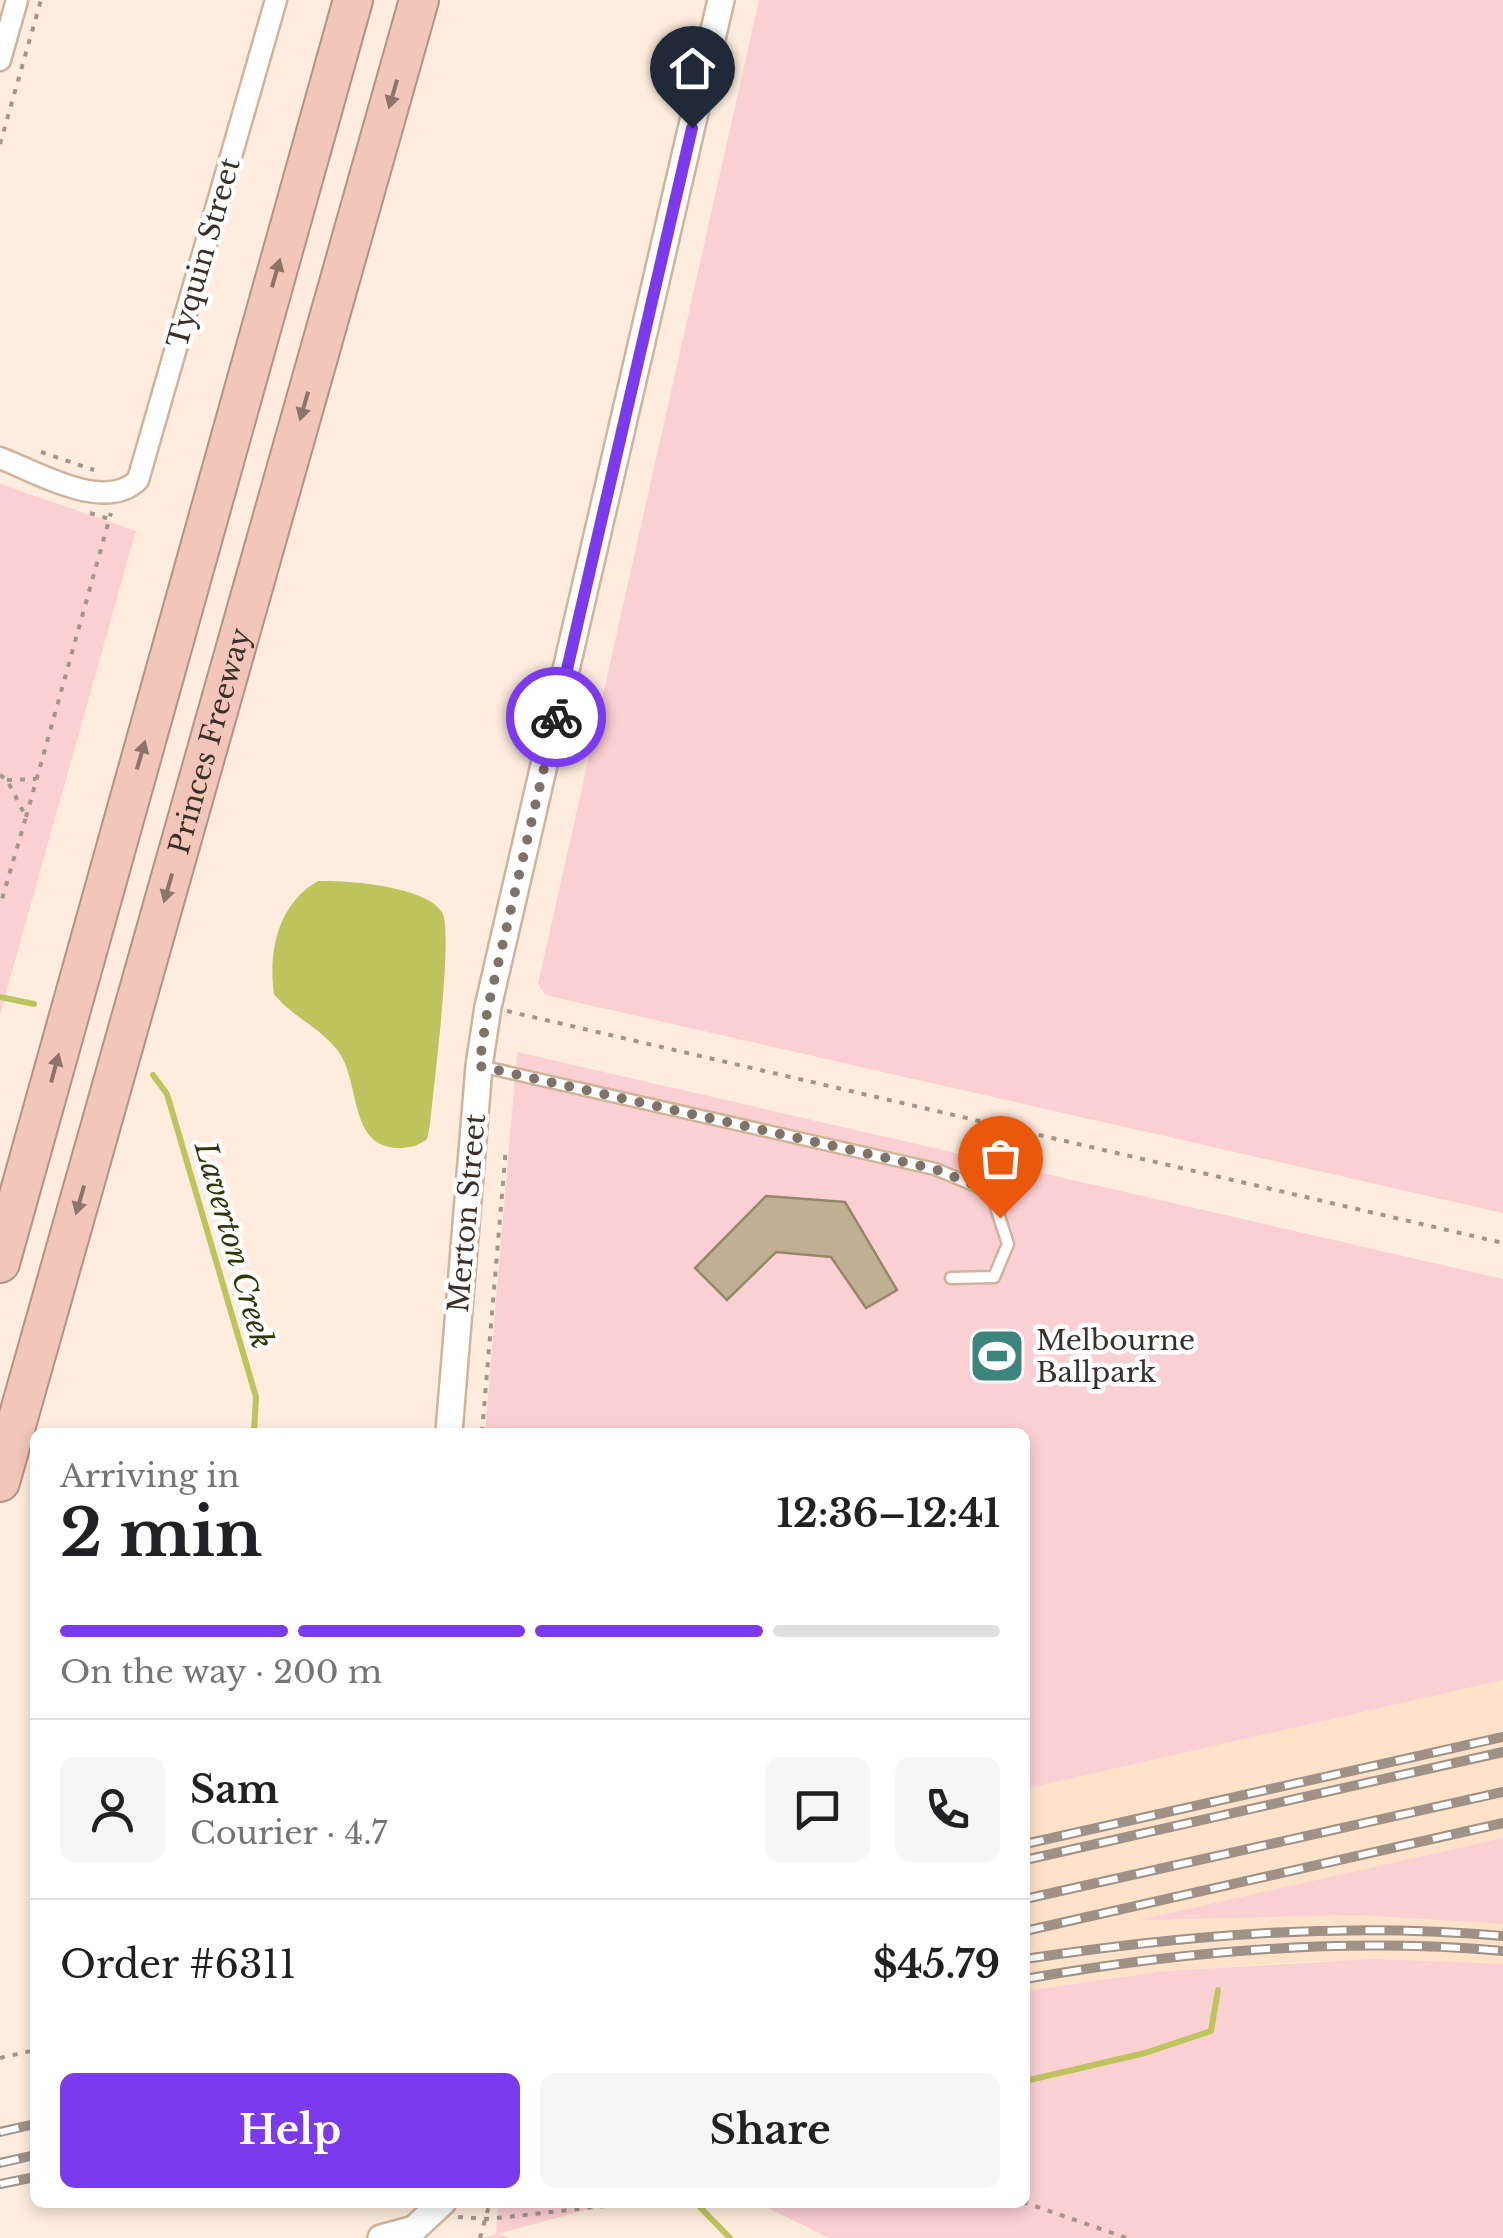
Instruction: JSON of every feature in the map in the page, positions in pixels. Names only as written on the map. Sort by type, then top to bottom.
[{"type":"highway","points":[[0,1263],[353,0]]},
{"type":"highway","name":"Princes Freeway","points":[[0,1482],[419,0]]},
{"type":"street","points":[[0,60],[17,0]]},
{"type":"street","name":"Tyquin Street","points":[[113,485],[132,486],[142,470],[276,0]]},
{"type":"street","name":"Merton Street","points":[[449,1428],[479,1066],[488,1007],[721,0]]},
{"type":"street","points":[[0,458],[87,490],[113,485]]},
{"type":"street","points":[[380,2238],[414,2230],[438,2209]]},
{"type":"lane","points":[[479,1066],[935,1169],[991,1192],[1008,1244],[994,1278],[951,1278]]},
{"type":"path","points":[[0,144],[41,0]]},
{"type":"path","points":[[0,906],[113,485],[37,450]]},
{"type":"path","points":[[0,775],[7,780],[26,817]]},
{"type":"path","points":[[7,780],[36,779]]},
{"type":"path","points":[[488,1007],[1503,1244]]},
{"type":"path","points":[[482,1428],[506,1148]]},
{"type":"path","points":[[0,2058],[30,2051]]},
{"type":"path","points":[[1030,2204],[1127,2238]]},
{"type":"path","points":[[480,2238],[489,2208]]},
{"type":"path","points":[[438,2209],[486,2219],[585,2208]]},
{"type":"shaded area","points":[[759,0],[1503,0],[1503,1213],[545,995],[538,984]]},
{"type":"shaded area","points":[[0,484],[136,531],[0,1014]]},
{"type":"shaded area","points":[[318,881],[403,891],[433,903],[442,912],[446,949],[435,1080],[427,1139],[417,1145],[398,1148],[382,1145],[371,1137],[363,1125],[338,1051],[274,994],[273,961],[279,930],[293,902]]},
{"type":"shaded area","name":"Melbourne Ballpark","points":[[517,1052],[1503,1279],[1503,1680],[1030,1788],[1030,1428],[485,1428]]},
{"type":"shaded area","points":[[1503,1680],[1503,1838],[1147,1919],[1358,1915],[1503,1924],[1503,1964],[1315,1961],[1164,1971],[1030,1990],[1030,1788]]},
{"type":"shaded area","points":[[1503,1838],[1503,1924],[1358,1915],[1139,1920]]},
{"type":"shaded area","points":[[1373,1959],[1503,1964],[1503,2238],[829,2238],[768,2208],[1030,2208],[1030,1990],[1164,1971]]},
{"type":"shaded area","points":[[498,2208],[593,2208],[498,2234],[510,2238],[484,2238],[496,2234]]},
{"type":"building","points":[[766,1196],[845,1202],[897,1290],[866,1308],[831,1257],[776,1252],[727,1300],[695,1268]]},
{"type":"waterway","name":"Laverton Creek","points":[[0,997],[34,1004]]},
{"type":"waterway","name":"Laverton Creek","points":[[153,1075],[167,1094],[256,1397],[254,1428]]},
{"type":"waterway","points":[[1030,2080],[1145,2053],[1211,2031],[1218,1990]]},
{"type":"waterway","name":"Laverton Creek","points":[[701,2208],[730,2238]]},
{"type":"railway","points":[[1030,1843],[1503,1737]]},
{"type":"railway","points":[[1030,1859],[1503,1752]]},
{"type":"railway","points":[[1030,1898],[1503,1792]]},
{"type":"railway","points":[[1030,1930],[1503,1823]]},
{"type":"railway","points":[[1030,1958],[1263,1933],[1383,1930],[1503,1936]]},
{"type":"railway","points":[[1030,1978],[1263,1949],[1383,1946],[1503,1951]]},
{"type":"railway","points":[[0,2132],[30,2125]]},
{"type":"railway","points":[[0,2163],[30,2156]]},
{"type":"railway","points":[[0,2184],[30,2178]]},
{"type":"way so far","points":[[556,717],[488,1007],[479,1066],[935,1169],[991,1192],[1000,1218]]},
{"type":"place","name":"Melbourne Ballpark","points":[[997,1356]]},
{"type":"route","points":[[556,717],[692,128]]}]
